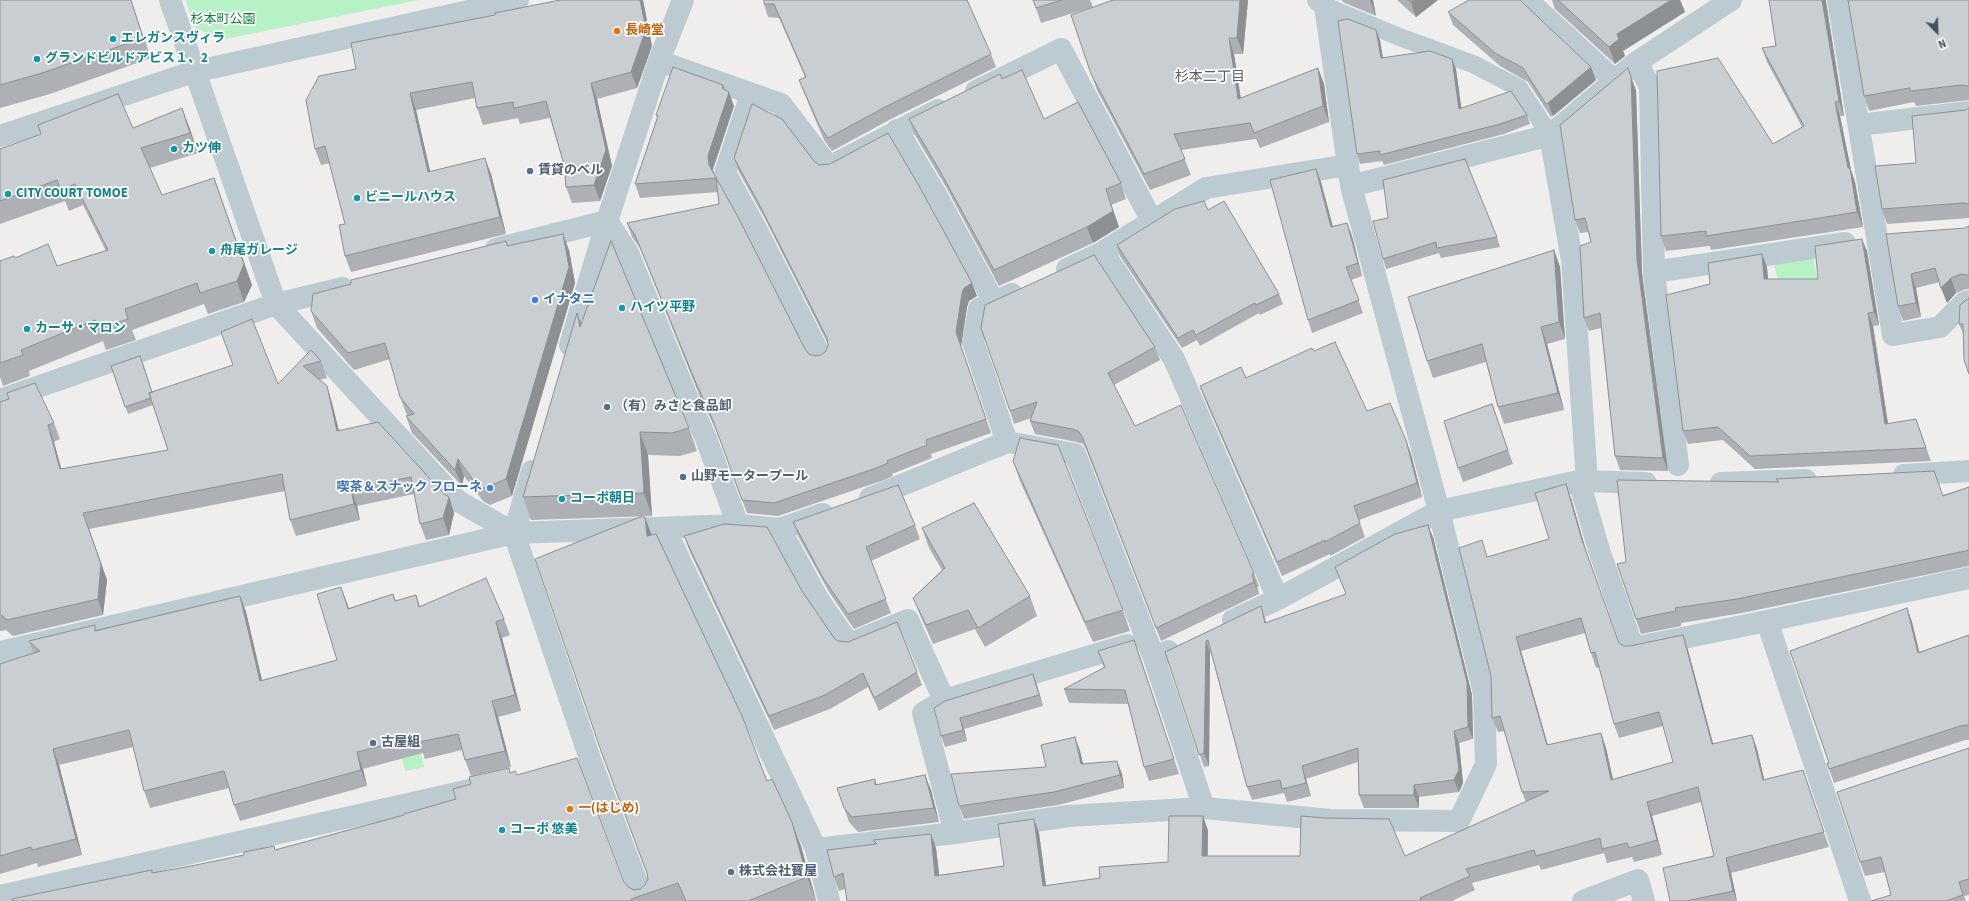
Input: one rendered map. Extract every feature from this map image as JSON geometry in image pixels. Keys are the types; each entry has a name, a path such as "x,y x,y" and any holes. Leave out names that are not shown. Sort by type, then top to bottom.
{"street":[{"path":"170,0 276,304 458,501 514,533"},
{"path":"0,136 194,72 518,0"},
{"path":"564,366 607,221 659,61 683,0"},
{"path":"1526,0 1615,81"},
{"path":"1050,276 1103,252 1206,188 1349,176 1550,134 1637,62 1731,0"},
{"path":"1842,1 1859,125 1893,335 1940,327 1965,302 1969,301"},
{"path":"816,849 955,833 1068,816 1204,808 1330,820 1459,821 1486,764 1484,693 1439,511 1349,176 1322,3"},
{"path":"659,61 781,104 829,167 897,130 1061,49 1152,221"},
{"path":"1637,62 1650,86 1654,272 1680,480"},
{"path":"751,94 725,173 821,357"},
{"path":"1859,125 1969,112"},
{"path":"897,130 935,193 994,302"},
{"path":"1550,134 1572,260 1583,481 1599,550 1633,648 1969,578"},
{"path":"476,254 607,221"},
{"path":"607,221 628,253 689,402 711,450 738,525"},
{"path":"1654,272 1878,237 1901,236"},
{"path":"1103,252 1174,359 1278,599"},
{"path":"0,400 276,304 361,283"},
{"path":"1007,442 973,342 979,309 1029,286"},
{"path":"0,652 514,533 665,529 738,525 780,529 888,492 1007,442 1075,454 1151,648 1204,808"},
{"path":"539,449 514,533 583,764 644,901"},
{"path":"1883,476 1969,471"},
{"path":"1216,628 1278,599 1439,511 1583,481 1828,479"},
{"path":"665,529 816,849 829,901"},
{"path":"780,529 818,599 849,644 908,620 944,700"},
{"path":"1767,621 1834,797 1860,901"},
{"path":"955,833 923,713 944,700 1151,648 1189,642"},
{"path":"0,896 505,782"},
{"path":"1583,901 1638,880 1644,901"}],"lane":[{"path":"1322,3 1403,39 1473,64 1519,88 1550,134"}],"green space":[{"name":"杉本町公園","path":"186,0 419,0 220,40 194,27"},
{"path":"1813,256 1818,282 1779,284 1772,258"},
{"path":"405,682 424,767 405,771 386,686"}],"building":[{"path":"0,0 131,0 143,38 42,73 0,85"},
{"path":"560,0 640,0 646,29 631,72 591,83 606,150 594,185 566,187 564,165 546,101 514,108 513,102 477,108 472,82 410,93 428,172 485,158 500,217 345,256 339,225 345,224 325,146 315,149 306,100 319,76 356,69 351,43 495,15 495,13"},
{"path":"764,0 967,0 991,54 887,106 828,138 820,127 799,80 806,77 774,4 764,4"},
{"path":"1033,0 1062,0 1036,8"},
{"path":"1113,0 1240,0 1237,38 1229,38 1238,99 1318,68 1323,106 1254,133 1250,123 1174,134 1185,159 1144,174 1091,74 1071,15"},
{"path":"1469,0 1520,0 1591,67 1546,104 1523,68 1495,53 1448,12"},
{"path":"1558,0 1671,0 1617,34 1619,39 1609,47"},
{"path":"1769,0 1822,0 1839,101 1835,102 1848,168 1850,168 1857,212 1706,236 1706,231 1661,236 1657,71 1718,58 1773,144 1804,126 1762,48 1776,46"},
{"path":"1848,0 1969,0 1969,86 1962,85 1910,91 1910,88 1864,96"},
{"path":"1348,19 1376,30 1381,58 1430,51 1452,59 1459,109 1511,91 1527,115 1500,124 1380,155 1380,151 1357,154 1338,21"},
{"path":"673,67 723,85 722,88 729,92 708,156 709,165 738,217 805,349 809,354 815,356 821,355 826,351 828,345 827,338 734,158 752,104 782,119 814,161 819,165 830,164 888,133 972,283 964,288 962,293 956,332 986,419 926,440 927,445 887,461 888,463 879,467 774,503 742,500 712,418 635,235 627,223 719,204 716,178 635,184 658,116 656,115"},
{"path":"1628,68 1631,77 1637,260 1663,458 1615,456 1600,313 1584,318 1580,246 1591,242 1585,218 1575,220 1560,125"},
{"path":"1022,70 1044,119 1078,102 1121,183 1106,189 1113,211 1087,227 994,270 940,171 909,119 1000,74 1002,79"},
{"path":"118,94 133,128 182,108 190,133 141,148 162,195 214,178 244,264 237,281 200,293 197,283 125,309 128,319 98,329 95,320 21,350 23,355 0,363 0,261 14,256 15,258 48,244 57,266 108,250 75,184 61,190 57,180 0,201 0,149 41,134 38,125"},
{"path":"1969,108 1969,204 1963,203 1882,209 1875,166 1916,163 1912,116 1966,110"},
{"path":"1465,159 1497,237 1437,248 1436,242 1383,259 1373,221 1388,218 1383,180"},
{"path":"1316,169 1331,227 1347,223 1358,263 1346,267 1359,300 1308,320 1270,180"},
{"path":"1204,201 1208,210 1224,201 1279,294 1256,305 1255,303 1196,335 1193,330 1178,338 1117,245 1175,209"},
{"path":"1969,226 1969,275 1961,274 1951,278 1941,288 1935,268 1911,274 1916,303 1898,306 1886,234 1965,228"},
{"path":"563,234 569,267 506,479 484,488 477,485 458,459 455,470 406,416 414,414 400,397 385,343 348,353 311,311 313,294 351,284 351,280 506,241 507,246"},
{"path":"1862,239 1874,312 1868,313 1885,424 1916,419 1926,448 1750,456 1718,427 1683,431 1666,295 1710,284 1708,263 1762,254 1764,279 1818,279 1815,246"},
{"path":"611,241 689,428 672,433 640,432 644,493 523,497 577,313 580,327"},
{"path":"1554,250 1559,322 1541,327 1558,393 1498,407 1482,344 1427,361 1408,297"},
{"path":"1094,255 1155,347 1108,373 1135,426 1181,405 1254,573 1252,574 1254,582 1156,628 1082,436 1078,431 1072,429 1030,421 1037,402 1010,411 981,328 985,305"},
{"path":"1969,298 1969,374 1964,360 1963,324 1959,324 1960,305"},
{"path":"252,319 278,384 311,350 321,361 303,366 327,386 337,431 378,422 443,493 449,497 443,518 420,524 411,477 351,489 354,504 290,520 282,474 83,513 101,564 98,599 7,620 0,614 0,402 9,399 7,393 35,383 54,423 48,425 60,469 168,450 149,393 233,365 221,332"},
{"path":"1335,342 1367,411 1390,403 1406,440 1417,483 1354,506 1360,523 1325,542 1325,540 1277,562 1200,386 1241,367 1246,378 1312,348 1314,351"},
{"path":"140,356 152,392 149,393 151,398 125,407 111,366"},
{"path":"1492,404 1508,450 1458,468 1444,421"},
{"path":"1020,438 1058,445 1123,610 1085,622 1013,461"},
{"path":"1934,471 1943,496 1969,487 1969,550 1737,599 1675,608 1676,611 1636,619 1617,564 1626,562 1617,480 1779,482 1776,479"},
{"path":"1566,484 1582,540 1619,643 1624,646 1630,646 1683,635 1712,744 1752,735 1763,780 1803,770 1824,832 1726,858 1733,891 1686,901 1670,901 1663,868 1714,856 1698,787 1647,802 1657,840 1629,848 1627,843 1602,849 1600,838 1536,856 1534,850 1466,869 1470,876 1420,898 1421,901 847,901 843,873 834,877 827,850 877,844 873,840 931,834 935,876 1004,866 998,824 1034,819 1043,886 1100,878 1099,867 1168,862 1169,816 1203,816 1202,856 1300,856 1301,816 1389,819 1405,856 1549,791 1522,792 1500,716 1492,718 1491,676 1459,548 1482,540 1487,557 1549,539 1535,493","holes":["1581,618 1591,653 1595,652 1614,724 1659,712 1673,762 1611,780 1601,733 1547,745 1516,637"]},
{"path":"898,485 915,525 866,547 886,599 848,614 823,578 793,522"},
{"path":"974,503 1030,596 978,628 968,610 926,625 913,598 945,568 922,528"},
{"path":"640,517 645,517 647,536 656,534 742,716 767,781 772,779 792,822 807,877 748,901 686,901 678,883 631,899 632,901 13,901 12,899 152,870 152,873 244,855 244,852 274,846 275,850 404,815 456,799 453,789 471,784 469,777 509,768 510,773 515,771 517,775 577,758 624,882 628,887 634,890 640,889 645,885 648,879 647,873 601,751 535,559"},
{"path":"724,524 767,527 802,591 834,638 838,641 848,642 897,622 917,672 874,698 863,673 825,695 769,716 684,536"},
{"path":"1428,525 1467,682 1468,727 1454,731 1459,770 1454,780 1414,785 1414,795 1359,795 1358,748 1302,766 1306,783 1282,789 1280,780 1247,787 1208,640 1206,641 1204,753 1199,755 1165,652 1261,606 1265,623 1346,594 1335,567 1395,534"},
{"path":"486,578 504,619 496,622 515,695 492,701 505,751 465,760 458,734 419,742 418,737 357,752 361,770 234,805 224,771 144,791 129,730 53,749 76,839 32,850 31,847 0,856 0,664 40,651 29,641 95,625 95,631 240,596 260,681 337,660 317,594 341,587 348,609 393,594 395,601 416,595 419,607"},
{"path":"1907,608 1918,653 1969,635 1969,726 1960,726 1829,769 1827,763 1829,763 1790,651"},
{"path":"1134,640 1174,759 1144,767 1125,690 1064,689 1105,667 1098,651"},
{"path":"1033,674 1039,695 960,718 963,730 941,736 934,708 945,701"},
{"path":"1075,737 1081,764 1117,761 1120,775 1054,792 959,806 951,774 1046,767 1041,745"},
{"path":"1969,748 1969,879 1959,882 1963,895 1946,901 1871,901 1891,895 1881,857 1860,862 1837,792"},
{"path":"925,775 934,808 852,817 844,808 837,788 875,779 875,785"}],"place":[{"name":"長崎堂","path":"617,31"},
{"name":"エレガンスヴィラ","path":"113,39"},
{"name":"グランドビルドアビス１、2","path":"37,59"},
{"name":"カツ伸","path":"174,149"},
{"name":"賃貸のベル","path":"530,171"},
{"name":"CITY COURT TOMOE","path":"8,194"},
{"name":"ビニールハウス","path":"357,198"},
{"name":"舟尾ガレージ","path":"212,251"},
{"name":"イナタニ","path":"535,300"},
{"name":"ハイツ平野","path":"622,308"},
{"name":"カーサ・マロン","path":"27,329"},
{"name":"（有）みさと食品卸","path":"607,407"},
{"name":"山野モータープール","path":"683,477"},
{"name":"喫茶＆スナック フローネ","path":"490,488"},
{"name":"コーポ朝日","path":"562,499"},
{"name":"古屋組","path":"373,743"},
{"name":"一(はじめ)","path":"570,809"},
{"name":"コーポ 悠美","path":"502,830"},
{"name":"株式会社寶屋","path":"731,872"}],"district":[{"name":"杉本二丁目","path":"1210,78"}]}
